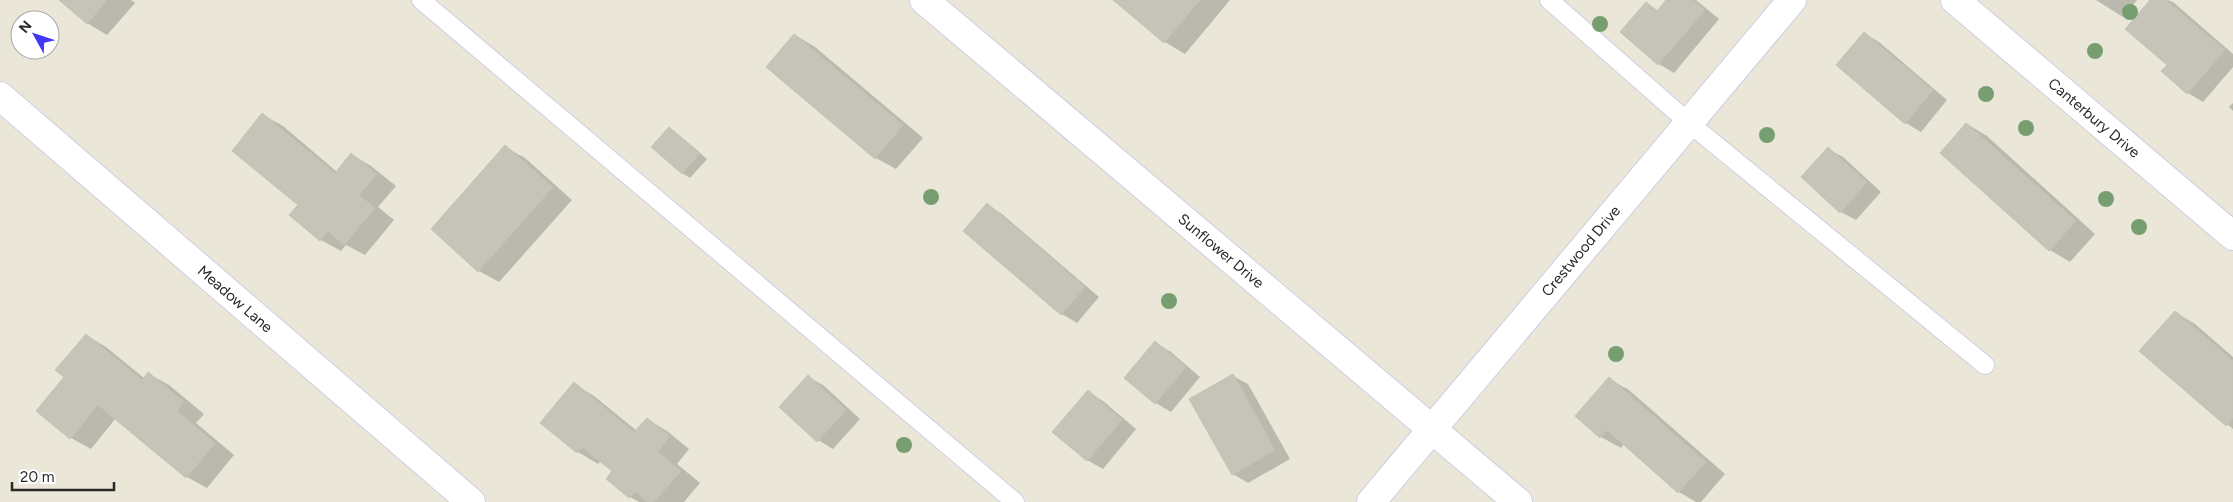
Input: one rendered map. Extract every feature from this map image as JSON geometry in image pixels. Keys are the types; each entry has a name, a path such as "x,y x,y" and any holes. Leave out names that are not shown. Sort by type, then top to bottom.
{"street":[{"name":"Sunflower Drive","path":"924,0 1518,502"},
{"name":"Crestwood Drive","path":"1370,502 1792,0"},
{"name":"Canterbury Drive","path":"1954,0 2233,236"},
{"name":"Meadow Lane","path":"0,96 471,502"}],"lane":[{"path":"421,0 1015,502"},
{"path":"1549,0 1689,123 1984,365"}],"building":[{"path":"59,0 107,0 87,24"},
{"path":"1113,0 1200,0 1164,43"},
{"path":"1666,0 1693,0 1705,10 1658,65 1620,32 1646,2 1657,11"},
{"path":"2150,0 2166,0 2225,50 2187,94 2161,71 2167,65 2125,29"},
{"path":"1864,32 1933,90 1905,124 1836,65"},
{"path":"794,34 903,125 875,159 766,67"},
{"path":"262,113 335,173 351,153 377,174 359,195 375,208 344,245 328,231 320,241 289,215 298,205 232,151"},
{"path":"1966,123 2076,221 2049,251 1940,153"},
{"path":"669,127 700,153 682,174 651,147"},
{"path":"505,145 553,187 478,272 431,229"},
{"path":"1828,147 1867,182 1840,213 1801,177"},
{"path":"987,203 1085,287 1061,315 963,231"},
{"path":"2175,311 2233,361 2233,418 2226,426 2139,351"},
{"path":"86,334 142,380 148,372 184,402 177,411 215,443 186,478 98,405 70,439 36,411 64,377 55,370"},
{"path":"1155,341 1186,367 1155,404 1124,378"},
{"path":"1233,374 1275,450 1232,475 1189,399"},
{"path":"808,375 846,410 817,442 779,407"},
{"path":"1609,377 1706,462 1678,493 1607,430 1600,438 1575,416"},
{"path":"574,382 634,432 647,418 670,436 658,452 681,471 654,502 648,502 635,491 629,498 606,479 612,471 582,447 577,453 540,423"},
{"path":"1088,390 1122,420 1087,461 1052,432"}]}
